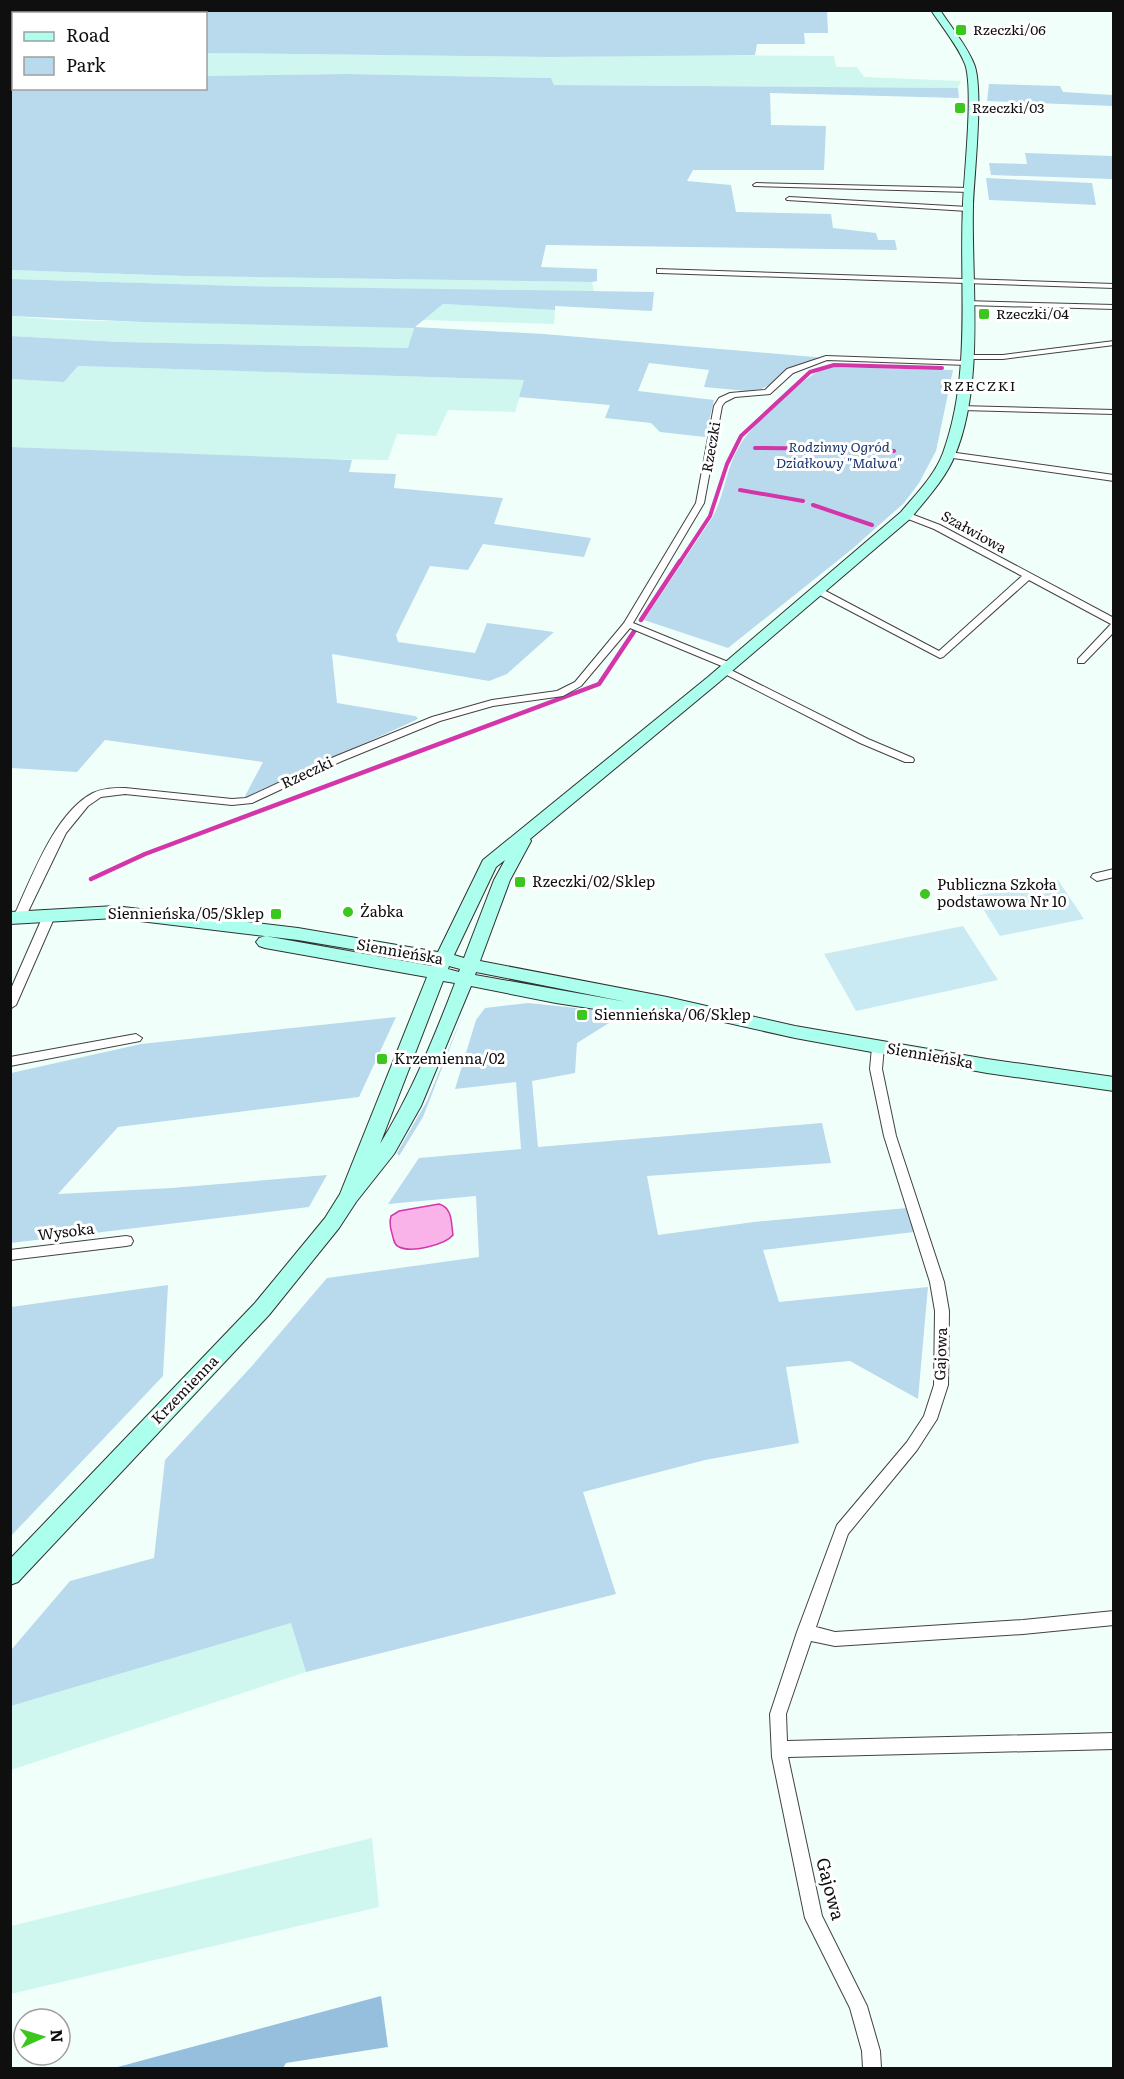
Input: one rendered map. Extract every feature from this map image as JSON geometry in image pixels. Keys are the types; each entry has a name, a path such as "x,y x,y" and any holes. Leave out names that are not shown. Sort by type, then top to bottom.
{"main road":[{"path":"441,966 469,900 489,864 727,668 906,515 930,486 949,455 962,408 967,360 972,75 962,49 935,10"},
{"path":"467,972 502,880 513,856 529,832"},
{"name":"Siennieńska","path":"15,918 49,916 150,924 441,966 624,1008 747,1023 878,1047 1113,1084"},
{"name":"Krzemienna","path":"349,1197 441,966"},
{"name":"Krzemienna","path":"10,1575 262,1309 332,1223 349,1197 387,1149 412,1106 467,972"}],"street":[{"path":"756,184 969,190"},
{"path":"789,200 968,209"},
{"path":"660,270 1113,285"},
{"path":"967,303 1113,307"},
{"name":"Rzeczki","path":"15,918 65,825 95,796 110,791 124,791 232,802 248,801 338,759 436,719 492,703 559,694 578,684 628,624 700,503 718,406 722,400 733,395 767,392 790,371 806,363 826,358 967,360 1113,344"},
{"path":"962,408 1113,412"},
{"path":"949,455 1113,478"},
{"name":"Szałwiowa","path":"906,515 937,526 1113,624 1081,661"},
{"path":"817,590 940,655 1027,577"},
{"path":"628,624 727,668 864,741 909,760"},
{"path":"1097,877 1113,873"},
{"path":"10,1005 49,916"},
{"path":"10,1062 136,1038"},
{"name":"Gajowa","path":"872,2068 871,2050 858,2006 814,1918 779,1749 778,1713 842,1530 912,1446 930,1419 941,1385 942,1311 937,1282 890,1136 876,1069 878,1047"},
{"name":"Wysoka","path":"10,1256 126,1241"},
{"path":"805,1632 835,1639 1023,1627 1113,1618"},
{"path":"779,1749 1113,1741"}],"green space":[{"path":"827,10 828,33 804,33 805,44 757,44 755,55 550,57 207,53 207,12 100,12"},
{"path":"207,53 550,57 834,56 836,67 857,67 864,77 961,81 958,88 554,85 551,78 347,74 207,76"},
{"path":"347,74 551,78 554,85 958,88 959,98 770,93 771,125 826,126 824,170 693,170 687,181 731,185 736,212 831,214 833,228 876,233 878,240 895,240 897,250 546,245 541,267 597,269 597,281 592,282 184,276 11,270 11,78 12,90 207,90 207,76"},
{"path":"989,84 1060,86 1063,92 1113,95 1113,106 987,101"},
{"path":"1025,153 1113,156 1113,179 991,175 989,163 1027,164"},
{"path":"986,178 1092,183 1096,205 989,200"},
{"path":"11,270 184,276 592,282 594,292 242,286 11,279"},
{"path":"11,279 242,286 654,292 652,311 555,306 555,310 443,304 415,327 544,334 826,358 761,389 747,391 704,387 709,370 649,363 638,391 714,400 705,437 660,432 651,423 605,418 610,405 519,397 524,380 78,366 64,382 11,379 11,336 120,342 408,348 414,328 143,322 11,316"},
{"path":"443,304 555,310 554,324 423,320"},
{"path":"10,316 59,320 414,327 409,348 120,342 11,336"},
{"path":"78,366 525,380 515,412 448,410 436,436 397,434 388,460 270,458 11,447 10,379 64,382"},
{"name":"Rodzinny Ogród Działkowy \"Malwa\"","path":"829,367 953,370 936,451 919,483 904,503 851,550 728,648 644,620 712,518 735,454 746,436 794,388 807,378"},
{"path":"11,447 352,460 349,472 396,474 394,488 503,498 494,524 591,538 584,557 483,544 468,570 430,566 396,635 398,642 475,653 487,623 554,632 507,674 489,681 332,654 337,703 418,718 244,798 263,762 105,740 77,772 11,768"},
{"path":"528,1003 625,1013 577,1043 575,1073 532,1081 538,1147 822,1123 831,1163 647,1176 658,1235 754,1222 907,1208 914,1232 763,1250 779,1302 928,1287 918,1399 850,1361 786,1367 799,1443 705,1460 583,1492 616,1594 306,1672 291,1623 11,1706 11,1650 70,1581 154,1558 165,1460 251,1367 327,1278 479,1257 476,1196 388,1204 419,1158 521,1149 516,1082 455,1089 476,1020 485,1008"},
{"path":"465,1009 423,1117 399,1156 397,1153 427,1101"},
{"path":"396,1017 359,1097 118,1127 58,1194 171,1188 327,1175 309,1207 11,1243 11,1073 141,1044"},
{"path":"168,1285 163,1376 11,1536 11,1307"},
{"path":"291,1623 306,1672 11,1770 11,1706"},
{"path":"372,1838 379,1907 11,1994 11,1926"}],"shaded area":[{"path":"1058,880 1084,919 1000,936 975,896"},
{"path":"963,926 998,980 856,1011 824,954"},
{"path":"439,1204 449,1212 453,1235 449,1239 428,1247 404,1249 397,1246 391,1230 391,1216 399,1211"},
{"path":"381,1996 388,2047 286,2063 283,2068 114,2068"}],"waterway":[{"path":"679,563 710,516 727,464 741,436 810,372 834,365 942,368"},
{"path":"755,448 850,449"},
{"path":"860,449 894,451"},
{"path":"740,490 803,501"},
{"path":"813,505 872,525"},
{"path":"641,620 680,561"},
{"path":"91,879 145,854 599,684 635,630"}],"place":[{"name":"Rzeczki/06","path":"961,30"},
{"name":"Rzeczki/03","path":"960,108"},
{"name":"Rzeczki/04","path":"984,314"},
{"name":"Rzeczki/02/Sklep","path":"520,882"},
{"name":"Publiczna Szkoła podstawowa Nr 10","path":"925,894"},
{"name":"Żabka","path":"348,912"},
{"name":"Siennieńska/05/Sklep","path":"276,914"},
{"name":"Siennieńska/06/Sklep","path":"582,1015"},
{"name":"Krzemienna/02","path":"382,1059"}],"district":[{"name":"RZECZKI","path":"980,386"}]}
